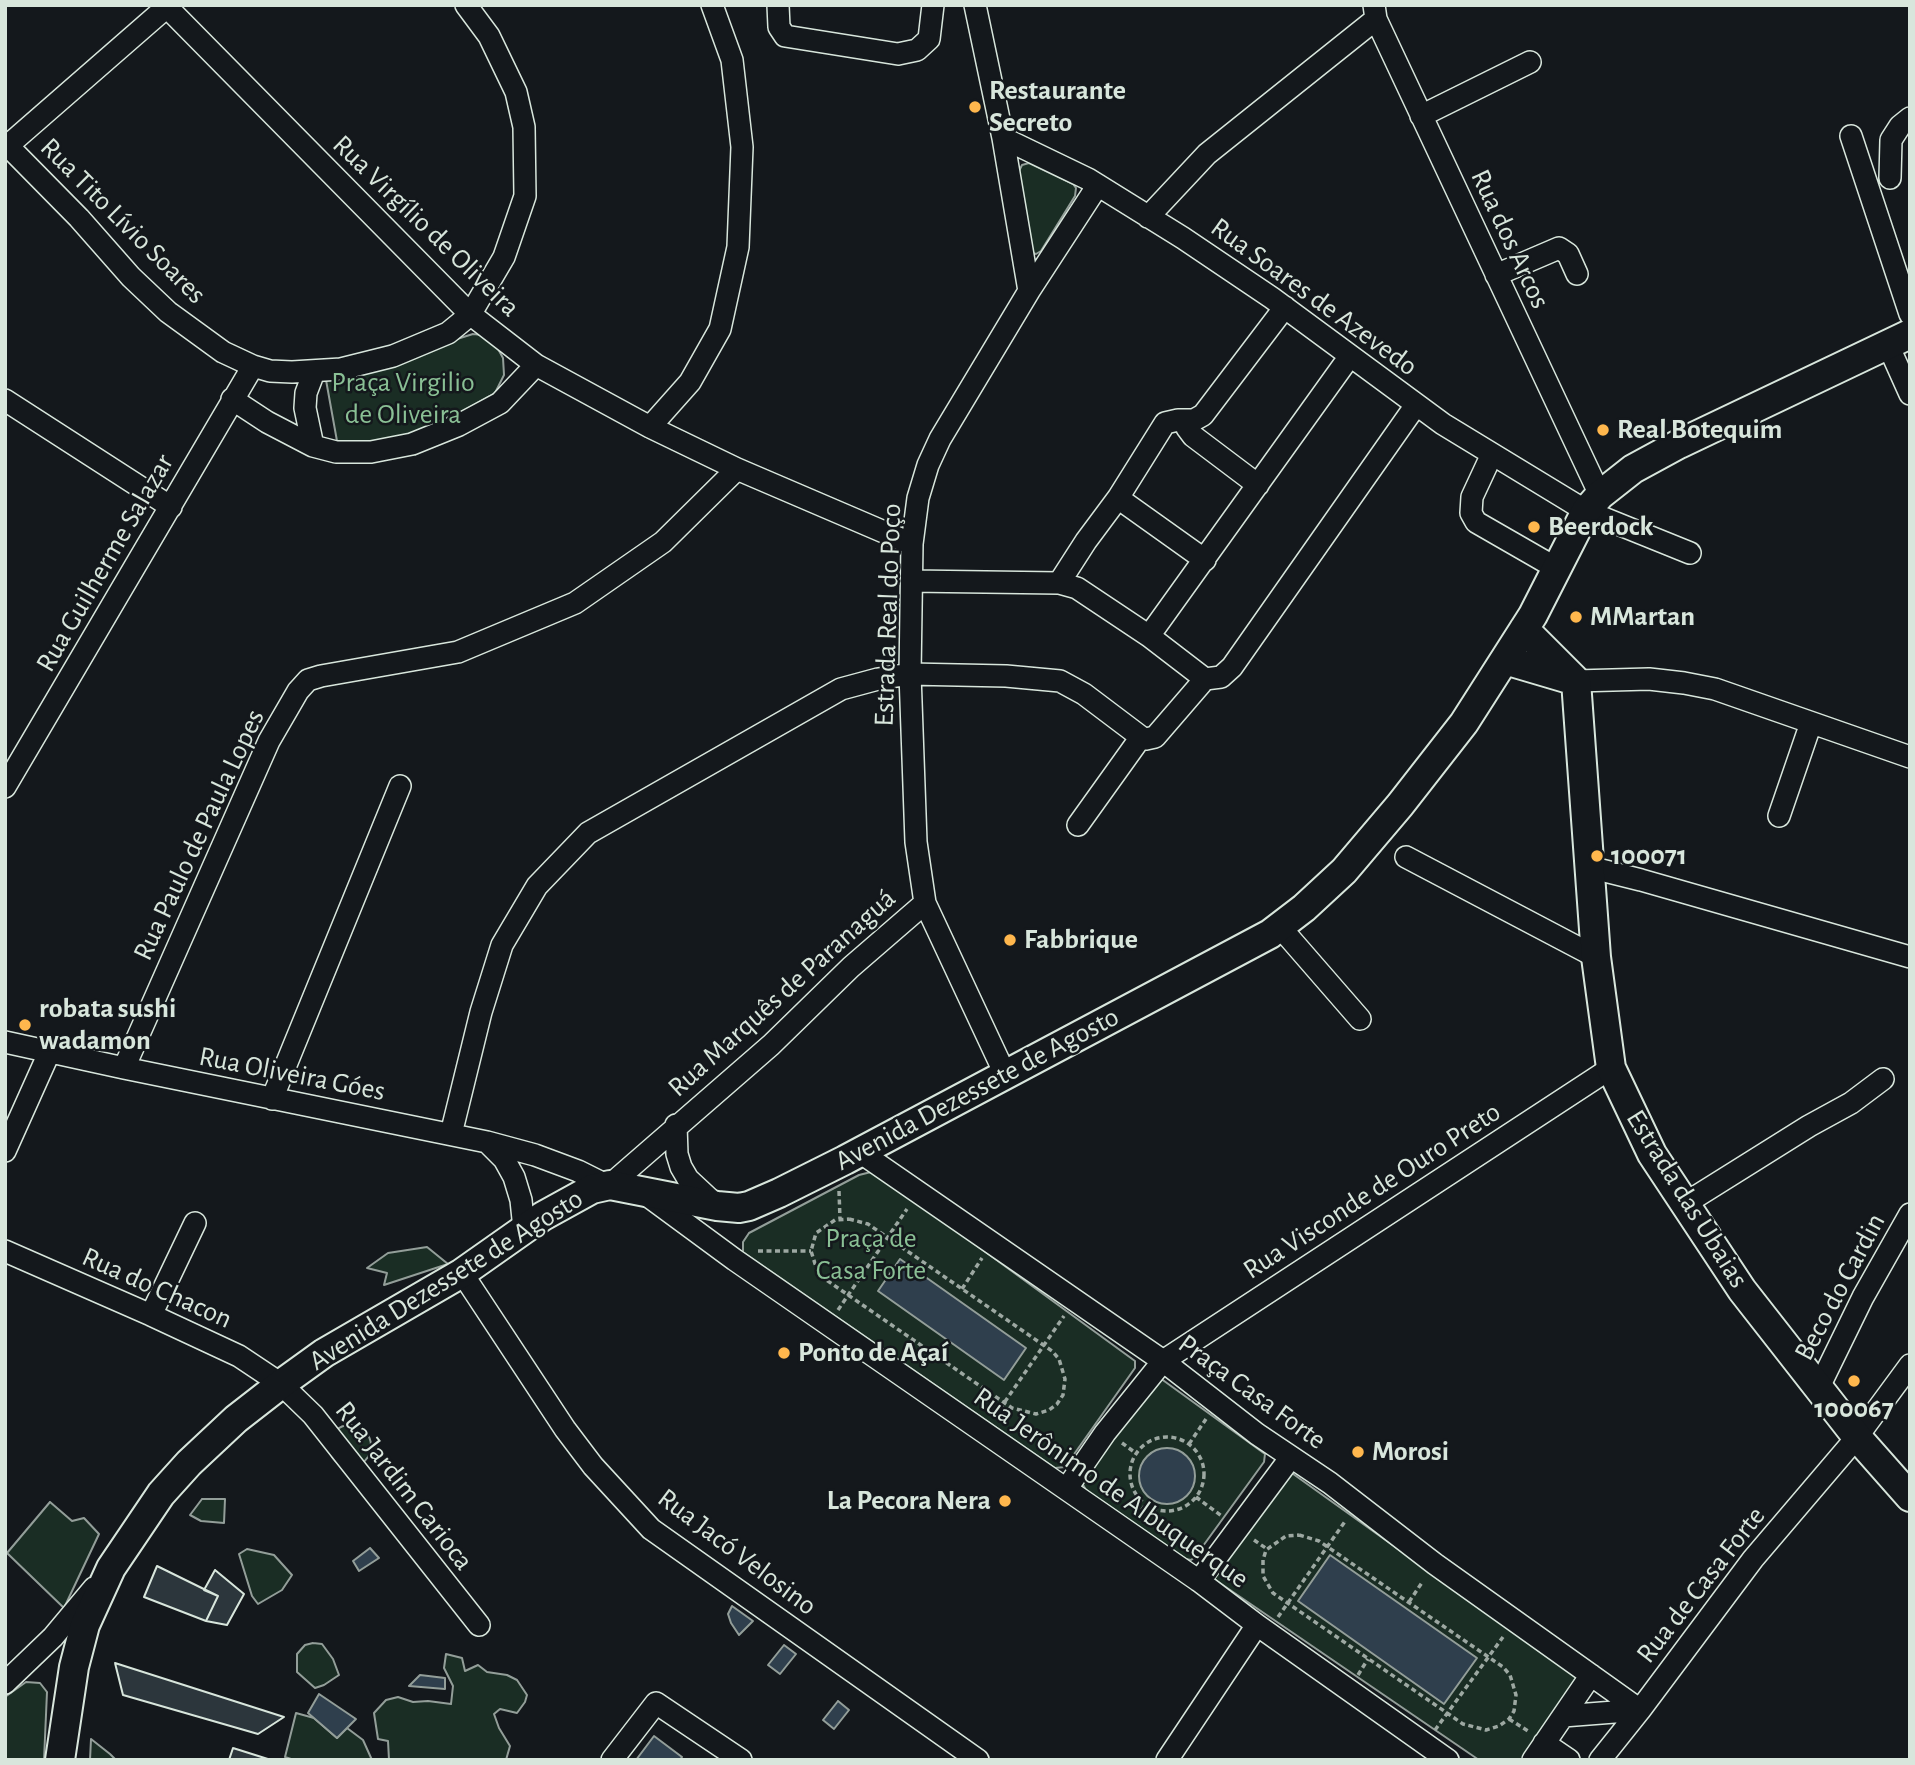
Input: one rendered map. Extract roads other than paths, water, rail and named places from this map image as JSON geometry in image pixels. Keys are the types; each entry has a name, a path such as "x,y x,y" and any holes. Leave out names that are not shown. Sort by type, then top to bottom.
{"main road":[{"name":"Avenida Dezessete de Agosto","path":"63,1759 74,1667 85,1625 111,1568 161,1494 189,1463 236,1419 281,1384 324,1353 462,1273 524,1229 592,1189 608,1185 717,1206 749,1206 860,1152 1270,934 1344,871 1464,723 1524,629 1593,503 1633,469 1679,444 1899,339"},
{"path":"1524,629 1576,681"},
{"path":"1505,660 1576,681"},
{"name":"Estrada das Ubaias","path":"1576,681 1596,957 1611,1068 1652,1154 1742,1290 1857,1437 1910,1497"}],"street":[{"path":"650,427 690,382 720,329 738,247 743,148 732,60 712,5"},
{"path":"778,5 779,27 785,36 801,41 898,54 917,50 929,38 933,5"},
{"path":"975,5 1003,138 1029,291"},
{"path":"7,147 167,6"},
{"name":"Rua Virgílio de Oliveira","path":"167,6 470,314 536,365 650,427 737,469 912,544"},
{"name":"Rua Tito Lívio Soares","path":"7,147 79,218 131,277 169,312 223,352 270,371 314,372 393,356 448,333 470,314 504,257 525,196 524,127 516,92 474,8"},
{"path":"1148,217 1207,154 1375,12"},
{"name":"Rua dos Arcos","path":"1375,12 1496,275 1593,503"},
{"path":"1421,116 1530,62"},
{"path":"1890,178 1891,140 1899,126 1910,118"},
{"path":"1851,136 1910,314"},
{"name":"Rua Soares de Azevedo","path":"1003,138 1098,185 1148,217 1285,307 1416,405 1492,454 1690,552"},
{"name":"Estrada Real do Poço","path":"1005,1074 925,903 916,842 910,674 912,544 918,498 928,465 940,439 1029,291 1098,185"},
{"path":"1496,275 1559,248 1568,254 1577,274"},
{"path":"1059,583 1165,424 1178,419 1194,420 1203,415 1285,307"},
{"path":"1899,339 1910,394"},
{"path":"1149,636 1350,356"},
{"path":"232,399 267,422 313,446 336,452 371,452 412,444 459,425 500,402 536,365"},
{"name":"Rua Guilherme Salazar","path":"5,788 253,366"},
{"path":"313,446 305,408 306,393 314,372"},
{"path":"5,400 171,507"},
{"path":"451,1134 481,1012 502,945 537,886 588,833 841,690 878,678 910,674 1006,676 1060,681 1084,694 1141,737 1150,739 1158,734 1205,679 1221,677 1232,667 1416,405"},
{"path":"1186,421 1193,436 1258,485"},
{"path":"1492,454 1472,497 1471,513 1476,522 1556,568"},
{"name":"Rua Paulo de Paula Lopes","path":"124,1069 269,741 298,691 308,681 321,676 458,652 575,603 663,542 737,469"},
{"path":"1118,498 1205,560"},
{"path":"911,581 1059,583 1077,588 1149,636 1205,679"},
{"path":"1576,681 1649,679 1716,689 1910,757"},
{"path":"1779,817 1811,723"},
{"path":"1077,825 1141,737"},
{"path":"272,1099 400,786"},
{"path":"1406,857 1596,957"},
{"path":"1588,867 1910,957"},
{"name":"Rua Marquês de Paranaguá","path":"608,1185 771,1045 850,967 925,903"},
{"path":"1280,927 1360,1019"},
{"name":"Rua Oliveira Góes","path":"5,1042 124,1069 486,1142 534,1155 608,1185"},
{"path":"5,1151 49,1053"},
{"name":"Rua Visconde de Ouro Preto","path":"1163,1361 1611,1068"},
{"path":"1686,1203 1851,1103 1883,1079"},
{"name":"Rua Marquês de Paranaguá","path":"676,1125 677,1154 681,1167 688,1179 717,1206"},
{"path":"486,1142 504,1159 514,1177 521,1200 524,1229"},
{"name":"Praça Casa Forte","path":"860,1152 1163,1361 1435,1564 1640,1710"},
{"name":"Rua Jerônimo de Albuquerque","path":"639,1190 735,1260 1199,1581 1448,1760"},
{"name":"Beco do Cardin","path":"1819,1387 1863,1297 1910,1214"},
{"path":"151,1315 195,1223"},
{"name":"Rua do Chacon","path":"5,1251 239,1356 281,1384"},
{"name":"Rua Jacó Velosino","path":"462,1273 565,1429 593,1465 651,1529 978,1760"},
{"path":"1067,1488 1105,1433 1163,1361"},
{"name":"Rua de Casa Forte","path":"1600,1760 1753,1559 1857,1437 1910,1365"},
{"name":"Rua Jardim Carioca","path":"281,1384 313,1415 479,1625"},
{"path":"1199,1581 1291,1457"},
{"path":"5,1683 53,1637 111,1568"},
{"path":"1167,1760 1262,1628"},
{"path":"1569,1760 1538,1751 1591,1675"},
{"path":"612,1760 656,1703 741,1760"},
{"path":"1563,1716 1640,1710"}],"water":[{"path":"900,1259 1026,1348 1004,1380 878,1291"},
{"path":"1161,1448 1173,1448 1183,1452 1191,1460 1195,1476 1191,1492 1183,1500 1173,1504 1161,1504 1151,1500 1143,1492 1139,1482 1139,1470 1143,1460 1151,1452"},
{"path":"370,1548 379,1558 359,1571 353,1561"},
{"path":"1330,1555 1477,1658 1444,1704 1298,1601"},
{"path":"732,1606 753,1621 739,1635 728,1614"},
{"path":"784,1645 796,1654 780,1674 768,1665"},
{"path":"420,1675 445,1678 445,1689 409,1686"},
{"path":"319,1694 356,1719 337,1738 308,1713"},
{"path":"838,1701 849,1710 834,1729 823,1720"},
{"path":"654,1736 682,1757 680,1760 636,1760"}],"place":[{"name":"Restaurante Secreto","path":"975,107"},
{"name":"Real Botequim","path":"1603,430"},
{"name":"Beerdock","path":"1534,527"},
{"name":"MMartan","path":"1576,617"},
{"name":"100071","path":"1597,856"},
{"name":"Fabbrique","path":"1010,940"},
{"name":"robata sushi wadamon","path":"25,1025"},
{"name":"Ponto de Açaí","path":"784,1353"},
{"name":"100067","path":"1854,1381"},
{"name":"Morosi","path":"1358,1452"},
{"name":"La Pecora Nera","path":"1005,1501"}],"park label":[{"name":"Praça Virgilio de Oliveira","path":"403,399"},
{"name":"Praça de Casa Forte","path":"871,1255"}]}
